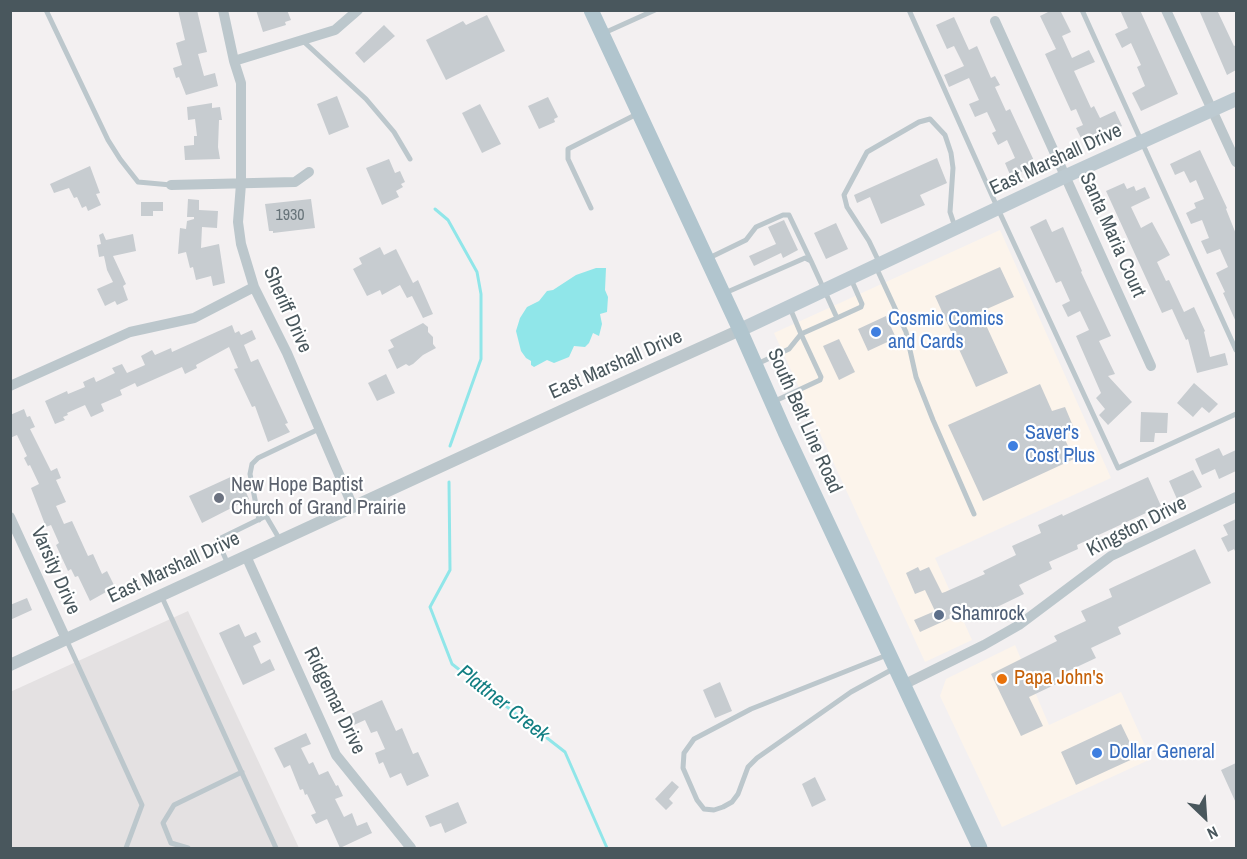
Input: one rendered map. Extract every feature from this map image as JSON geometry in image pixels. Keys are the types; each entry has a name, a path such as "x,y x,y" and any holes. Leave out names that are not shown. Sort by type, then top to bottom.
{"main road":[{"name":"South Belt Line Road","path":"591,10 980,849"},
{"name":"East Marshall Drive","path":"740,330 1066,176 1236,99"}],"street":[{"name":"Sheriff Drive","path":"223,10 241,83 241,184 238,222 241,244 254,287 287,353 353,507"},
{"path":"234,61 336,30 358,10"},
{"path":"1166,10 1236,162"},
{"name":"Santa Maria Court","path":"995,21 1151,366"},
{"path":"171,185 295,182 309,172"},
{"path":"10,386 130,332 194,318 254,287"},
{"name":"East Marshall Drive","path":"10,665 740,330"},
{"name":"Kingston Drive","path":"903,685 1019,625 1111,556 1236,497"},
{"name":"Varsity Drive","path":"10,517 66,639"},
{"name":"Ridgemar Drive","path":"246,556 336,755 411,849"}],"lane":[{"path":"46,10 108,140 120,159 138,182 171,185"},
{"path":"602,34 655,10"},
{"path":"909,10 1118,468 1236,414"},
{"path":"1082,10 1236,350"},
{"path":"302,40 366,99 394,132 410,159"},
{"path":"591,208 568,159 568,149 639,114"},
{"path":"956,229 950,212 953,168 951,153 945,135 930,119 919,122 867,152 844,195 847,207 869,241 906,332 916,377 974,514"},
{"path":"706,260 746,240 756,227 783,215 789,215 837,318"},
{"path":"723,294 805,258 811,261"},
{"path":"755,364 789,349 801,334 861,307 862,304 850,277"},
{"path":"772,402 820,380 821,377 789,306"},
{"path":"259,520 250,474 252,464 258,458 319,429"},
{"path":"228,565 217,540 266,516 280,540"},
{"path":"161,596 276,849"},
{"path":"66,639 142,805 126,849"},
{"path":"892,661 757,758 748,767 738,794 732,802 714,810 704,809 697,800 683,768 684,753 694,739 751,709 892,661"},
{"path":"188,849 171,843 164,823 174,805 242,772"}],"shaded area":[{"path":"1000,230 1111,478 935,558 972,640 925,662 774,333"},
{"path":"188,611 299,848 11,848 10,692"},
{"path":"1015,645 1049,725 1121,692 1151,759 1002,827 940,696 946,679"}],"water":[{"path":"596,268 606,268 605,290 608,297 607,312 600,314 602,324 599,336 593,333 585,347 574,346 569,357 554,363 547,360 534,367 521,351 516,331 520,318 527,307 539,301 547,291 553,290 576,275"}],"building":[{"path":"178,10 197,10 207,52 198,54 204,76 215,73 218,86 186,95 179,77 176,78 173,68 182,65 176,43 185,40"},
{"path":"256,10 287,10 291,20 285,22 286,25 263,32"},
{"path":"1052,10 1060,10 1071,32 1062,36 1072,58 1089,50 1095,62 1074,71 1091,108 1094,106 1100,118 1115,111 1122,126 1089,141 1087,137 1082,140 1076,128 1083,125 1076,109 1071,111 1045,54 1056,49 1040,16"},
{"path":"1120,10 1140,10 1178,94 1141,111 1132,93 1145,86 1137,67 1141,65 1131,43 1122,48 1115,34 1128,28"},
{"path":"1199,10 1217,10 1234,46 1236,45 1236,70 1227,75"},
{"path":"487,15 505,51 446,80 426,40 463,21 466,25"},
{"path":"954,17 969,50 977,46 991,78 995,76 1000,85 995,87 1006,111 1010,109 1036,165 1011,177 1005,163 1015,158 1007,140 998,145 992,133 996,131 987,112 975,117 969,104 979,100 969,78 949,87 944,75 964,66 954,46 947,49 936,25"},
{"path":"384,25 395,36 364,63 355,53"},
{"path":"337,96 349,127 329,135 317,104"},
{"path":"548,97 558,117 554,119 555,122 539,129 528,106"},
{"path":"212,103 212,108 220,107 222,120 219,120 220,159 185,160 184,146 194,145 194,136 197,136 195,119 188,120 187,107"},
{"path":"480,104 501,144 482,153 462,113"},
{"path":"1200,150 1227,208 1236,234 1236,322 1216,273 1228,267 1220,249 1207,254 1201,241 1209,238 1202,220 1191,224 1186,213 1196,208 1194,203 1204,199 1196,180 1190,183 1184,171 1175,175 1170,164"},
{"path":"937,158 947,183 920,195 925,205 881,224 870,197 857,203 854,195"},
{"path":"389,159 395,173 400,171 405,182 401,184 403,187 396,191 399,197 382,205 366,168"},
{"path":"90,166 100,193 96,194 101,205 88,211 86,206 82,208 77,197 74,198 69,188 54,193 50,184"},
{"path":"1124,183 1127,189 1134,186 1136,191 1145,187 1150,198 1131,207 1141,228 1152,222 1170,255 1157,262 1166,281 1169,280 1184,312 1194,307 1205,331 1210,357 1225,353 1228,365 1197,373 1188,339 1186,340 1172,309 1162,313 1106,191"},
{"path":"188,199 199,200 199,210 218,211 217,228 202,227 201,248 219,244 225,283 213,286 211,276 196,280 186,252 178,254 180,228 186,229 187,221 194,219 194,217 187,217"},
{"path":"311,199 315,228 273,233 269,231 265,204"},
{"path":"141,202 163,202 163,211 153,211 153,216 141,216"},
{"path":"1046,219 1052,232 1063,227 1111,336 1099,341 1115,374 1108,376 1132,402 1108,425 1099,415 1105,409 1096,398 1101,393 1076,336 1089,330 1080,311 1068,317 1062,305 1070,301 1061,281 1056,283 1030,227"},
{"path":"784,220 798,250 783,258 781,253 754,266 749,256 776,244 768,227"},
{"path":"836,223 848,249 826,259 814,233"},
{"path":"103,233 106,240 133,234 136,251 113,256 126,284 123,286 128,300 117,305 115,301 105,306 97,289 113,282 104,256 99,257 97,245 101,244 99,235"},
{"path":"380,247 384,255 396,249 413,283 418,280 433,314 423,318 412,296 407,298 400,285 382,295 380,290 367,296 353,269 362,264 359,258"},
{"path":"1000,267 1014,297 980,312 1008,373 976,387 935,296"},
{"path":"886,316 896,338 868,351 858,329"},
{"path":"423,323 428,327 436,348 413,364 409,366 406,364 397,369 388,350 394,347 390,340"},
{"path":"232,325 235,333 239,331 241,335 252,330 256,339 244,345 251,362 258,359 290,432 268,442 255,406 252,407 234,369 238,368 229,347 196,365 197,368 185,374 182,367 137,387 135,383 120,390 122,395 101,404 104,411 91,417 85,405 67,413 68,415 63,417 65,420 55,424 45,401 67,391 68,394 85,387 83,382 94,377 96,382 115,373 112,368 122,364 127,373 145,365 141,356 152,350 155,355 171,348 172,352"},
{"path":"839,339 855,372 839,380 823,346"},
{"path":"386,374 395,393 377,401 368,383"},
{"path":"1194,383 1218,404 1209,413 1202,407 1193,417 1177,403"},
{"name":"Saver's Cost Plus","path":"1040,384 1052,411 1065,407 1073,426 1062,433 1074,459 983,501 948,425"},
{"path":"24,409 35,427 30,429 51,471 57,468 61,478 56,480 66,502 56,506 64,524 72,521 88,556 93,554 102,574 107,571 115,587 90,601 78,576 75,577 71,569 68,571 56,545 59,543 51,525 46,527 31,488 39,484 24,458 27,456 17,435 10,438 10,415"},
{"path":"1141,412 1168,413 1167,433 1155,433 1154,442 1140,442"},
{"path":"1219,448 1223,456 1236,450 1236,471 1219,479 1215,469 1202,475 1195,459"},
{"path":"1193,470 1202,487 1177,499 1169,481"},
{"name":"New Hope Baptist Church of Grand Prairie","path":"235,475 249,499 202,523 189,496"},
{"path":"1148,477 1161,506 1077,545 1078,549 1049,562 1052,569 1019,585 1024,594 995,608 996,611 971,622 966,611 920,632 914,620 935,611 925,590 915,594 906,573 918,567 920,571 929,567 942,593 945,592 985,574 983,571 1016,555 1012,546 1041,533 1038,525"},
{"path":"1236,519 1236,553 1234,549 1228,552 1221,538 1228,535 1223,525"},
{"path":"1195,549 1211,583 1118,627 1121,634 1091,648 1096,658 1066,672 1069,678 1029,697 1043,726 1021,736 991,674 1057,641 1054,636 1086,621 1081,611 1112,597 1109,589"},
{"path":"27,598 32,610 10,620 10,605"},
{"path":"239,624 245,637 256,632 261,642 253,646 261,664 270,659 275,670 243,685 219,633"},
{"path":"720,682 732,711 715,718 703,690"},
{"path":"382,700 396,731 402,728 413,754 418,752 429,776 407,786 401,773 390,778 383,762 379,764 375,753 385,749 377,731 371,733 365,720 354,725 349,715"},
{"path":"1121,724 1137,757 1076,785 1061,752"},
{"path":"306,733 311,744 301,748 309,764 313,762 319,775 328,771 336,786 338,785 343,796 335,799 344,817 352,813 357,826 367,822 372,833 340,848 327,819 316,824 311,815 316,813 307,794 305,795 303,789 300,790 290,765 284,768 274,748"},
{"path":"1236,763 1236,803 1221,770"},
{"path":"815,777 826,800 812,807 802,784"},
{"path":"672,781 679,787 669,799 673,803 666,810 655,799"},
{"path":"458,802 467,823 445,833 441,823 430,827 425,816"}],"waterway":[{"name":"Plattner Creek","path":"435,209 448,220 477,272 481,294 481,359 450,446"},
{"name":"Plattner Creek","path":"449,482 450,570 430,607 452,664 565,752 607,848"}],"place":[{"name":"Cosmic Comics and Cards","path":"876,332"},
{"name":"Saver's Cost Plus","path":"1013,446"},
{"name":"New Hope Baptist Church of Grand Prairie","path":"219,498"},
{"name":"Shamrock","path":"939,615"},
{"name":"Papa John's","path":"1002,679"},
{"name":"Dollar General","path":"1097,753"}]}
